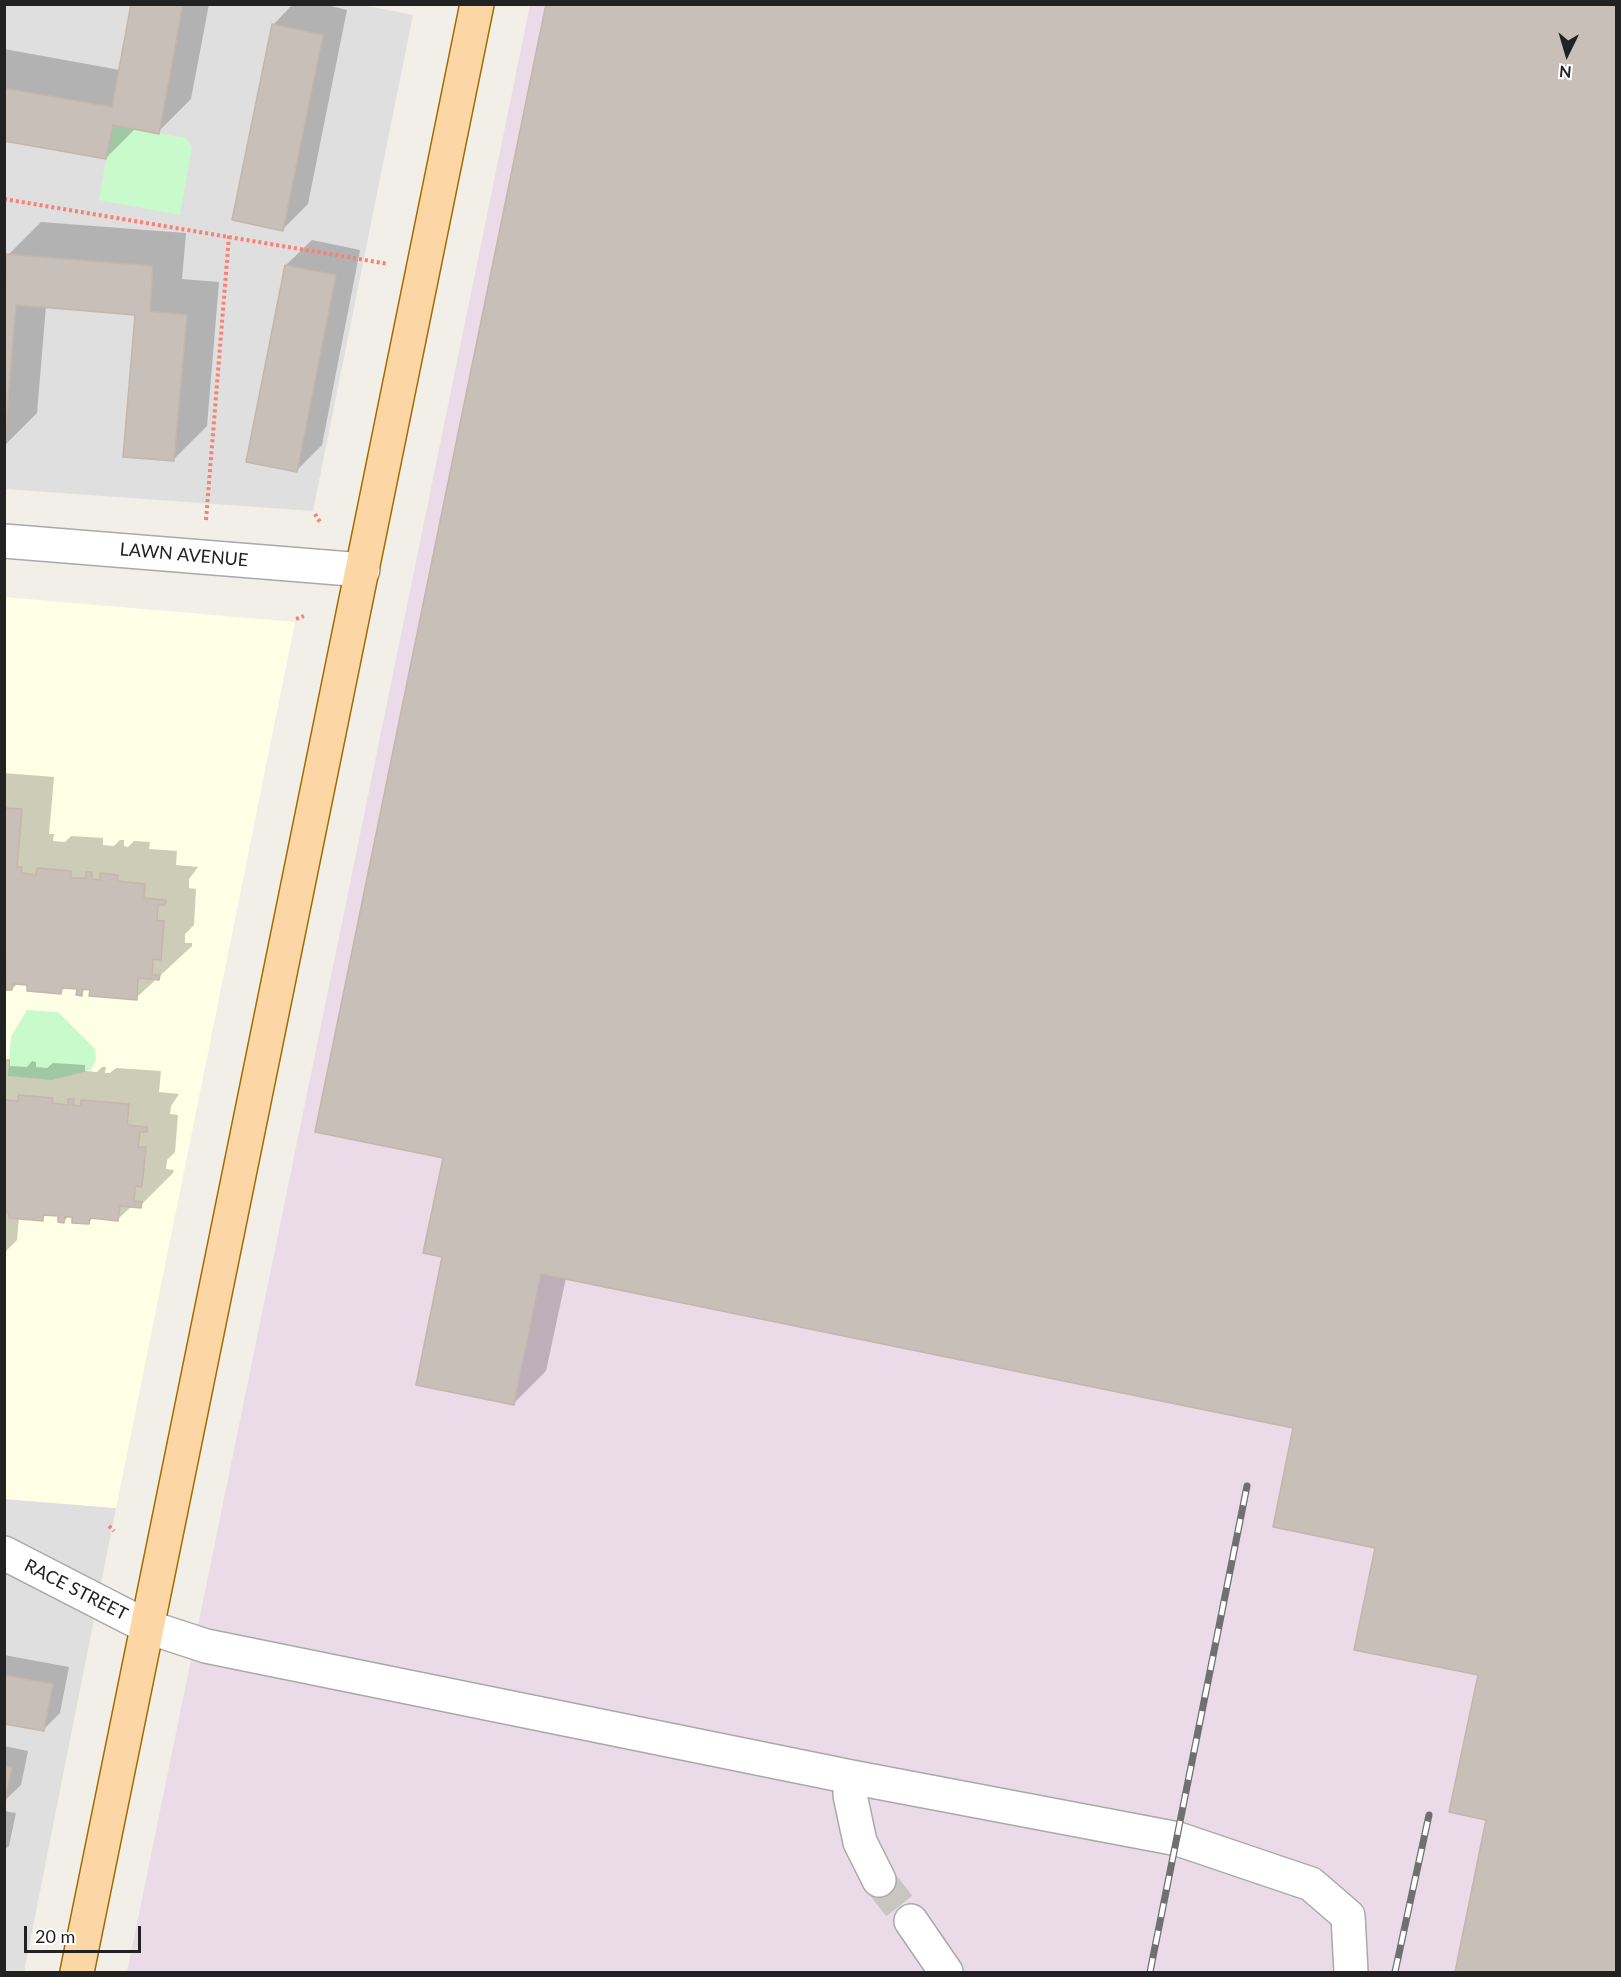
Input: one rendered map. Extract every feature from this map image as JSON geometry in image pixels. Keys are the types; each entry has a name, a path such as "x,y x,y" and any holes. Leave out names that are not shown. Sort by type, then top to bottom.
{"main road":[{"path":"77,1972 477,4"}],"street":[{"name":"LAWN AVENUE","path":"4,541 363,570"},
{"name":"RACE STREET","path":"4,1553 148,1627 206,1646 851,1777 1178,1839 1311,1884 1348,1916 1351,1972"},
{"path":"851,1777 850,1795 860,1842 879,1880"},
{"path":"911,1921 945,1972"}],"path":[{"path":"4,199 384,263"},
{"path":"206,523 229,236"},
{"path":"315,514 320,522"},
{"path":"296,619 304,616"},
{"path":"109,1526 114,1532"}],"shaded area":[{"path":"358,4 413,15 313,511 5,489 4,5"},
{"path":"530,5 1616,5 1616,1972 127,1972"},
{"path":"4,597 295,622 116,1508 5,1499"},
{"path":"4,1499 116,1508 24,1972 4,1972"}],"green space":[{"path":"112,125 186,138 192,147 180,215 99,200"},
{"path":"27,1010 58,1012 95,1049 96,1060 91,1070 52,1080 8,1076 11,1037"}],"building":[{"path":"131,4 183,4 159,134 113,125 106,159 4,141 4,88 112,107"},
{"path":"546,4 1616,4 1616,1972 1455,1972 1486,1820 1449,1812 1478,1675 1354,1650 1375,1548 1273,1527 1293,1428 541,1274 514,1405 416,1385 442,1257 423,1253 443,1158 315,1132"},
{"path":"272,24 323,35 283,231 232,220"},
{"path":"6,254 153,266 150,311 187,315 174,461 123,457 135,315 16,305 4,447"},
{"path":"285,265 336,275 297,472 246,462"},
{"path":"4,808 22,809 17,867 22,867 21,873 36,875 37,868 71,871 71,878 86,878 86,872 92,872 92,879 100,880 100,873 118,875 117,881 145,884 144,898 166,900 165,905 158,905 157,920 164,921 161,960 153,959 152,975 160,975 159,980 138,978 137,1000 89,996 90,990 82,989 82,996 76,995 77,989 62,988 61,994 27,991 27,985 13,984 12,990 6,990"},
{"path":"18,1095 53,1098 52,1103 68,1105 68,1099 74,1099 73,1105 81,1106 81,1100 129,1104 127,1125 147,1127 147,1132 140,1132 138,1147 146,1147 142,1187 135,1186 134,1201 142,1202 141,1208 120,1206 118,1221 90,1218 89,1224 72,1223 72,1217 65,1217 64,1223 58,1222 58,1216 43,1215 43,1221 9,1218 9,1213 4,1212 4,1100 18,1101"},
{"path":"4,1675 53,1684 44,1731 4,1724"},
{"path":"4,1766 12,1767 5,1803 4,1803"}],"tunnel":[{"path":"879,1880 911,1921"}],"railway":[{"path":"1150,1972 1247,1486"},
{"path":"1395,1972 1429,1815"}]}
